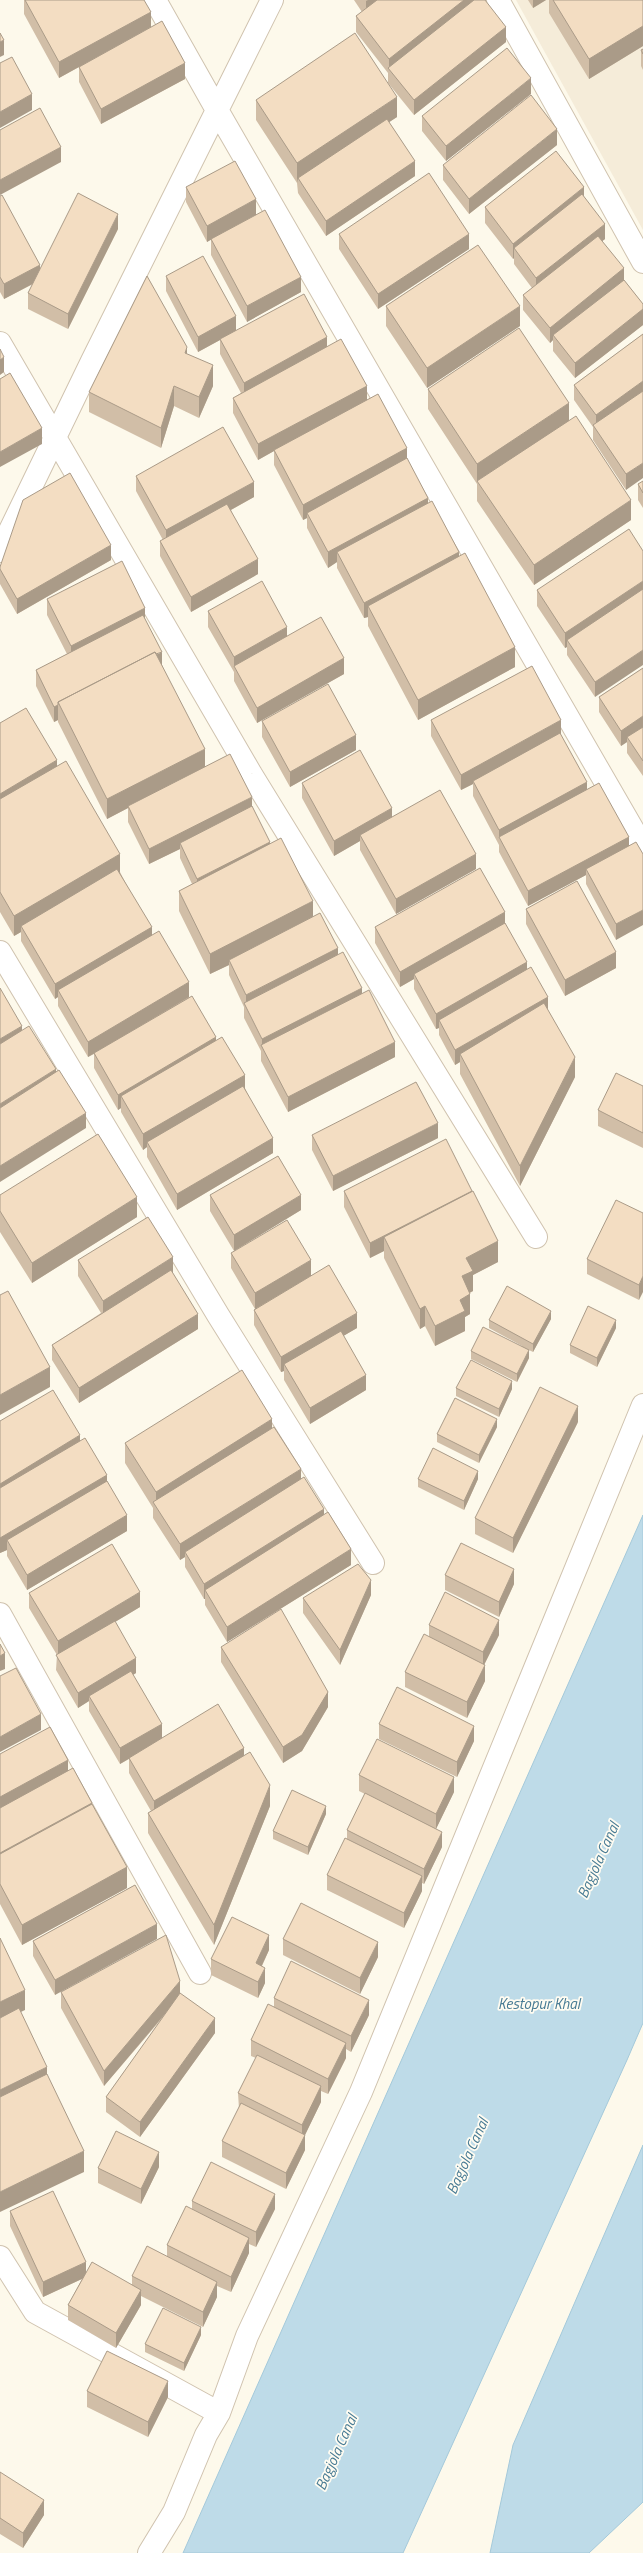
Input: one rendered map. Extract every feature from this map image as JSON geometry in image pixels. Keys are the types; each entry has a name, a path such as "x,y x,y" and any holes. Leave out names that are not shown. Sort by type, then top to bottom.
{"street":[{"path":"155,0 643,847"},
{"path":"0,551 272,0"},
{"path":"498,0 643,262"},
{"path":"0,343 251,774 536,1237"},
{"path":"0,952 218,1315 373,1563"},
{"path":"149,2553 174,2512 206,2436 219,2413 247,2336 361,2092 643,1406"},
{"path":"0,1614 200,1973"},
{"path":"0,2257 35,2312 219,2413"}],"shaded area":[{"path":"516,0 643,0 643,230"}],"water":[{"name":"Kestopur Khal","path":"643,1515 643,2023 627,2060 403,2553 183,2553"},
{"path":"643,2145 643,2502 589,2553 490,2553 513,2445"}],"building":[{"path":"25,0 144,0 151,12 59,62"},
{"path":"377,0 464,0 389,59 356,16"},
{"path":"474,0 485,0 506,27 414,100 388,68"},
{"path":"553,0 643,0 643,26 589,59"},
{"path":"162,21 185,63 101,109 79,67"},
{"path":"0,33 4,40 0,42"},
{"path":"355,33 397,97 297,163 256,100"},
{"path":"507,48 531,78 446,146 422,116"},
{"path":"12,57 32,94 0,112 0,63"},
{"path":"531,95 557,129 469,199 443,165"},
{"path":"40,108 61,147 0,180 0,130"},
{"path":"387,119 415,161 326,221 298,178"},
{"path":"556,151 584,187 513,244 485,207"},
{"path":"235,161 256,199 207,226 186,187"},
{"path":"429,173 469,234 378,294 339,234"},
{"path":"78,193 118,214 68,314 28,293"},
{"path":"582,194 605,224 536,278 514,248"},
{"path":"2,195 40,265 4,284 0,277 0,196"},
{"path":"265,210 301,277 247,306 211,239"},
{"path":"598,236 624,268 550,328 523,295"},
{"path":"478,245 520,306 427,368 386,306"},
{"path":"203,256 236,316 198,337 166,276"},
{"path":"147,276 187,347 185,353 213,365 199,397 174,386 161,428 89,392"},
{"path":"624,280 643,304 643,309 575,363 553,335"},
{"path":"304,294 327,337 244,383 220,339"},
{"path":"519,328 569,403 477,464 428,389"},
{"path":"643,334 643,381 596,415 574,385"},
{"path":"341,339 367,386 258,444 233,398"},
{"path":"0,349 4,357 0,360"},
{"path":"10,373 42,428 0,452 0,379"},
{"path":"643,391 643,463 626,474 593,425"},
{"path":"378,394 407,448 303,505 274,450"},
{"path":"576,416 631,500 534,565 477,481"},
{"path":"223,427 254,482 166,530 136,476"},
{"path":"407,458 428,498 328,552 307,513"},
{"path":"70,473 111,545 17,599 0,567 23,500"},
{"path":"643,481 643,493 638,484"},
{"path":"432,501 459,552 364,603 337,552"},
{"path":"227,504 258,559 191,597 160,541"},
{"path":"629,529 643,551 643,581 565,633 537,590"},
{"path":"465,553 515,647 418,700 368,606"},
{"path":"122,561 145,608 71,646 47,599"},
{"path":"262,581 287,627 234,657 208,611"},
{"path":"643,589 643,650 595,682 567,640"},
{"path":"143,615 162,652 156,654 155,652 58,702 58,705 54,707 36,670"},
{"path":"321,617 344,658 257,708 234,666"},
{"path":"155,652 205,749 107,799 58,702"},
{"path":"532,666 561,720 461,775 431,720"},
{"path":"643,668 643,716 621,731 599,697"},
{"path":"328,684 356,735 290,772 262,721"},
{"path":"26,708 57,760 0,794 0,723"},
{"path":"643,727 643,761 627,737"},
{"path":"560,733 587,782 499,830 473,781"},
{"path":"360,750 392,808 334,841 302,783"},
{"path":"230,754 252,797 149,849 128,806"},
{"path":"66,761 120,854 14,916 0,892 0,799"},
{"path":"599,783 629,837 528,891 499,837"},
{"path":"440,790 476,854 396,899 360,835"},
{"path":"252,806 270,842 197,879 180,843"},
{"path":"281,838 313,901 210,954 179,891"},
{"path":"636,842 643,854 643,910 616,924 586,869"},
{"path":"480,868 505,912 400,972 375,927"},
{"path":"117,869 152,927 55,984 21,926"},
{"path":"577,881 616,952 565,980 526,909"},
{"path":"320,913 338,948 246,995 229,960"},
{"path":"505,923 527,962 436,1014 414,974"},
{"path":"159,931 189,982 88,1042 58,990"},
{"path":"343,952 362,988 262,1039 244,1003"},
{"path":"531,967 548,997 455,1050 439,1020"},
{"path":"0,988 22,1026 0,1039"},
{"path":"369,990 395,1042 288,1097 261,1045"},
{"path":"192,996 216,1037 118,1095 94,1053"},
{"path":"544,1003 575,1057 520,1166 460,1054"},
{"path":"29,1026 56,1069 0,1104 0,1044"},
{"path":"222,1037 245,1075 143,1134 121,1096"},
{"path":"59,1070 86,1113 0,1166 0,1108"},
{"path":"616,1073 643,1086 643,1133 598,1110"},
{"path":"416,1082 438,1123 333,1176 312,1135"},
{"path":"243,1086 273,1138 177,1194 147,1142"},
{"path":"98,1134 137,1197 32,1263 0,1211 0,1195"},
{"path":"446,1139 472,1191 370,1243 344,1191"},
{"path":"278,1156 301,1195 234,1235 210,1195"},
{"path":"473,1191 498,1241 466,1258 473,1271 462,1276 470,1294 460,1300 465,1311 435,1326 425,1306 420,1309 384,1237"},
{"path":"616,1200 643,1213 643,1276 639,1285 587,1259"},
{"path":"148,1217 173,1257 103,1301 78,1260"},
{"path":"287,1220 311,1260 255,1293 231,1253"},
{"path":"329,1265 357,1313 281,1357 254,1310"},
{"path":"171,1270 198,1314 79,1388 52,1345"},
{"path":"507,1286 551,1311 533,1344 489,1320"},
{"path":"8,1291 50,1367 0,1395 0,1295"},
{"path":"588,1306 616,1320 597,1358 570,1345"},
{"path":"483,1327 529,1350 517,1374 471,1351"},
{"path":"341,1331 366,1375 310,1408 284,1364"},
{"path":"471,1360 512,1381 499,1409 456,1388"},
{"path":"242,1370 272,1419 156,1492 125,1443"},
{"path":"540,1387 578,1406 513,1538 475,1518"},
{"path":"53,1390 80,1435 0,1484 0,1421"},
{"path":"455,1398 497,1419 479,1455 437,1434"},
{"path":"274,1427 301,1469 180,1544 153,1502"},
{"path":"85,1438 107,1475 0,1538 0,1488"},
{"path":"433,1448 478,1471 464,1501 418,1479"},
{"path":"304,1477 324,1509 204,1584 185,1552"},
{"path":"107,1481 127,1515 27,1575 7,1540"},
{"path":"328,1512 351,1549 227,1627 205,1590"},
{"path":"461,1543 514,1569 499,1602 445,1575"},
{"path":"112,1544 140,1592 58,1641 29,1593"},
{"path":"358,1564 371,1580 340,1650 303,1598"},
{"path":"445,1592 499,1620 483,1652 429,1625"},
{"path":"281,1609 328,1692 302,1735 283,1747 221,1647"},
{"path":"115,1621 136,1658 78,1693 56,1655"},
{"path":"424,1634 485,1665 467,1702 405,1672"},
{"path":"0,1644 5,1653 0,1656"},
{"path":"16,1668 41,1714 0,1737 0,1676"},
{"path":"131,1671 162,1724 120,1748 89,1696"},
{"path":"397,1687 474,1726 457,1762 379,1724"},
{"path":"218,1704 244,1748 154,1801 129,1758"},
{"path":"50,1727 68,1760 0,1797 0,1754"},
{"path":"377,1739 454,1777 436,1814 359,1775"},
{"path":"250,1752 270,1785 214,1925 148,1813"},
{"path":"73,1768 92,1803 0,1853 0,1808"},
{"path":"292,1790 326,1806 308,1847 273,1831"},
{"path":"365,1793 442,1832 424,1869 347,1830"},
{"path":"92,1804 127,1867 22,1925 0,1884 0,1854"},
{"path":"345,1838 422,1876 404,1913 327,1875"},
{"path":"135,1885 157,1924 55,1980 33,1941"},
{"path":"301,1903 378,1942 360,1978 283,1939"},
{"path":"232,1917 269,1935 256,1963 265,1968 258,1982 211,1959"},
{"path":"166,1935 180,1981 104,2071 61,1992"},
{"path":"0,1938 25,1990 0,2002"},
{"path":"291,1961 369,2000 351,2036 274,1998"},
{"path":"180,1993 215,2018 140,2122 106,2097"},
{"path":"268,2004 346,2043 328,2079 251,2040"},
{"path":"19,2008 47,2067 0,2090 0,2018"},
{"path":"257,2055 321,2086 302,2125 238,2093"},
{"path":"47,2074 84,2151 0,2192 0,2097"},
{"path":"241,2103 305,2135 286,2173 222,2141"},
{"path":"116,2131 159,2152 141,2189 98,2168"},
{"path":"211,2162 275,2194 256,2232 192,2201"},
{"path":"53,2191 86,2262 43,2282 10,2211"},
{"path":"186,2206 249,2238 231,2277 167,2245"},
{"path":"147,2246 217,2282 203,2312 132,2276"},
{"path":"92,2262 141,2290 116,2333 68,2305"},
{"path":"163,2308 201,2327 184,2363 145,2344"},
{"path":"107,2351 168,2381 148,2422 87,2391"},
{"path":"0,2472 44,2500 23,2533 0,2518"}],"water label":[{"name":"Bagjola Canal","path":"598,1860"},
{"name":"Bagjola Canal","path":"467,2156"},
{"name":"Bagjola Canal","path":"336,2452"}]}
